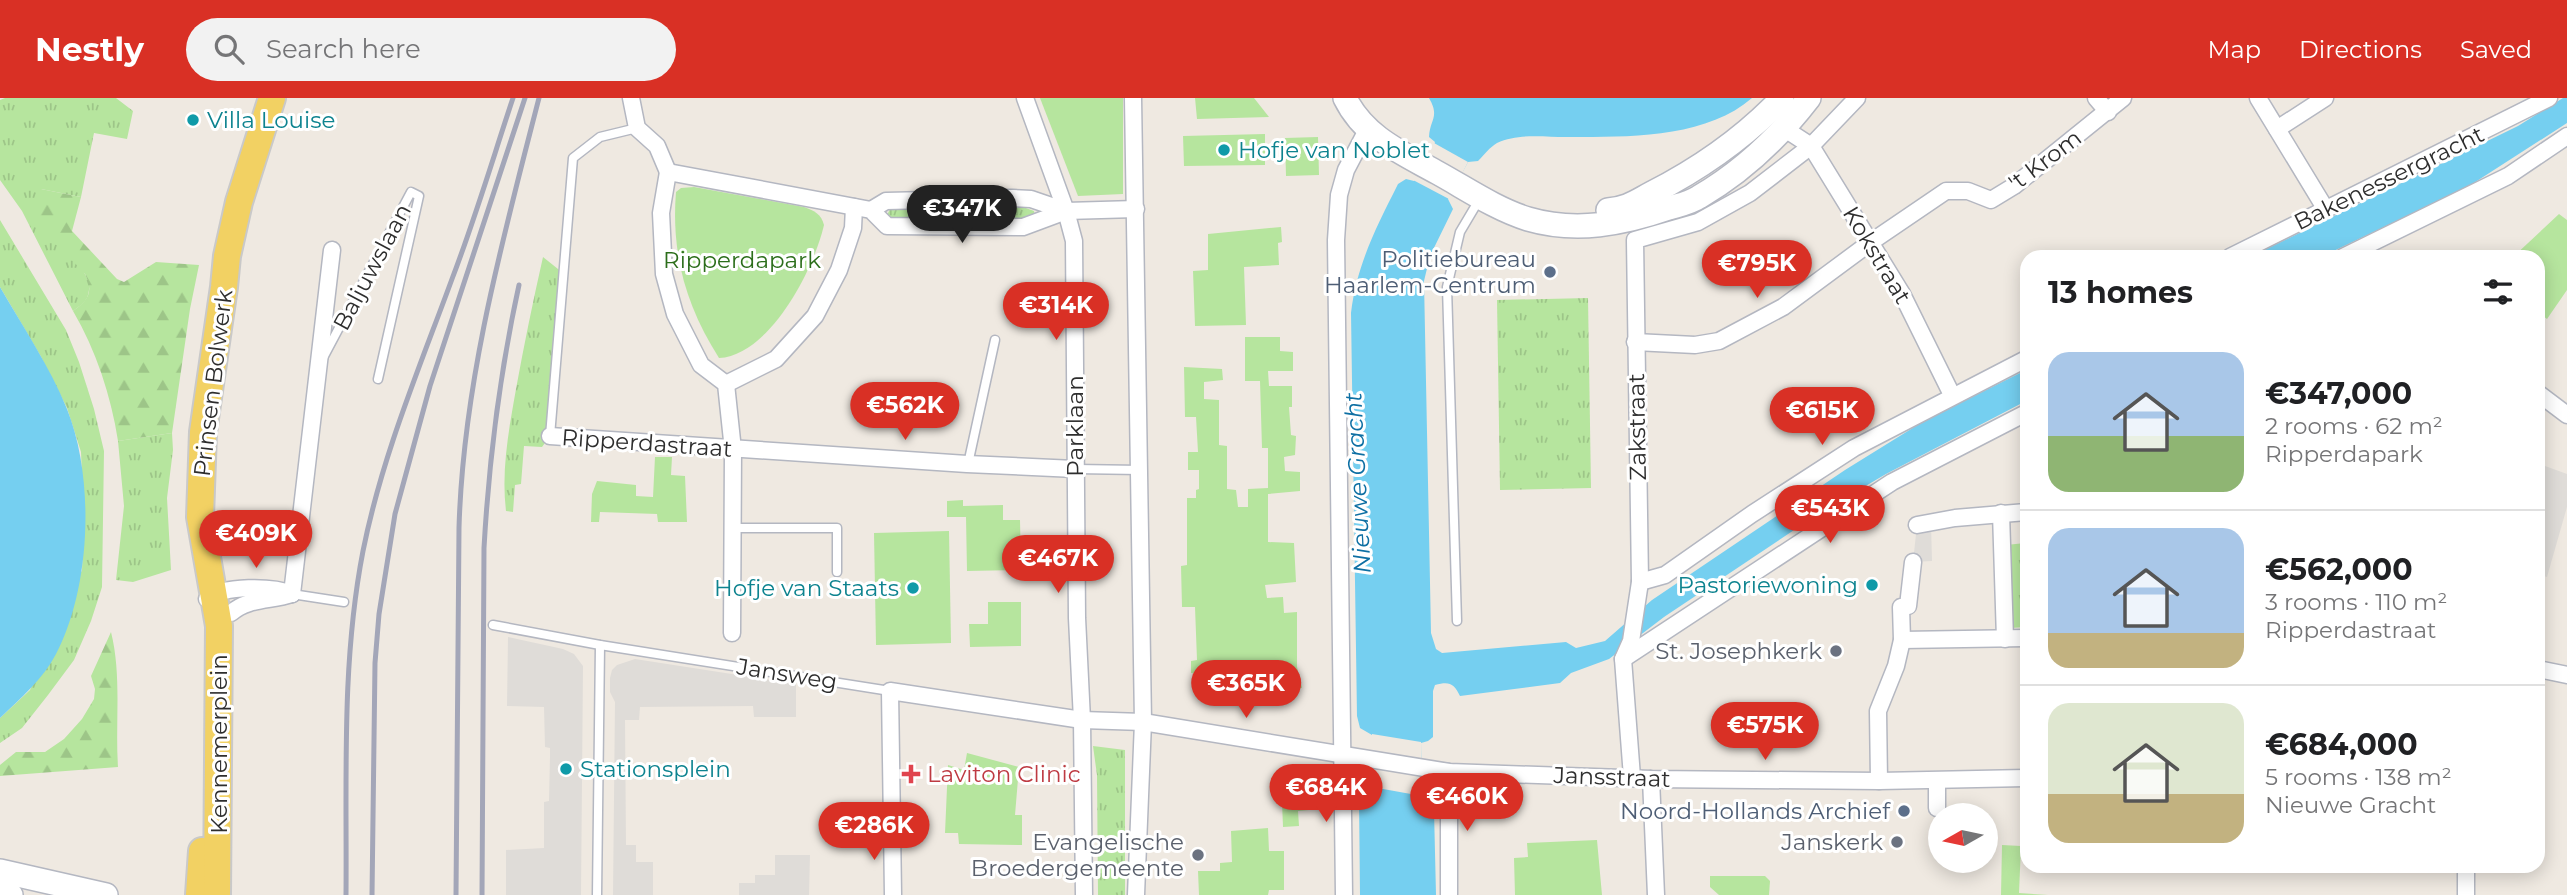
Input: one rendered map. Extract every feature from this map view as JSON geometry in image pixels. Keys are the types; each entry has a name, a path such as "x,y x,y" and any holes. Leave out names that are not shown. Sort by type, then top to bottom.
{"main road":[{"name":"Prinsen Bolwerk","path":"208,598 195,576 188,518 195,389 214,286 227,256 239,202 272,98"},
{"name":"Kennemerplein","path":"208,598 219,626 218,895"},
{"name":"Kennemerplein","path":"199,895 205,822 208,598"},
{"path":"219,686 227,676 227,625 231,613"}],"street":[{"path":"631,98 637,128 657,146 668,172 662,213 664,274 675,314 701,365 726,384 733,450 732,633"},
{"name":"Parklaan","path":"1025,98 1066,211 1074,241 1077,625 1083,720 1084,895"},
{"path":"1133,98 1143,722 1136,895"},
{"path":"1345,98 1353,114 1367,130 1425,159 1527,218 1546,223 1595,226 1634,222 1698,222 1750,193 1811,146 1857,98"},
{"path":"1354,98 1425,159"},
{"path":"1634,222 1674,183 1718,155 1763,118 1782,98"},
{"path":"1634,222 1697,199 1740,168 1785,129 1809,98"},
{"path":"2096,98 2108,111"},
{"name":"'t Krom","path":"1635,342 1695,345 1719,341 1783,307 1946,191 1968,191 1991,200 2014,186 2123,98"},
{"path":"2258,98 2325,208"},
{"path":"2277,129 2325,98"},
{"name":"Bakenessergracht","path":"2244,250 2549,98"},
{"path":"1763,118 1785,129"},
{"name":"Kokstraat","path":"1785,129 1811,146 1902,294 1952,395"},
{"path":"1345,895 1336,240 1339,195 1346,170 1367,130"},
{"path":"2357,250 2508,176 2567,136"},
{"path":"668,172 871,210 887,226 1023,227 1066,211 1136,209"},
{"path":"871,210 886,201 1012,198 1031,199 1066,211"},
{"path":"726,384 776,359 814,316 838,271 853,228 854,207"},
{"name":"Zakstraat","path":"1623,659 1631,641 1640,582 1634,222"},
{"name":"Baljuwslaan","path":"292,594 332,250"},
{"path":"1640,582 1665,575 1752,513 1854,448 2020,362"},
{"path":"2545,398 2567,415"},
{"path":"1632,777 1623,659 1892,482 2020,415"},
{"name":"Ripperdastraat","path":"550,436 733,450 1076,469"},
{"path":"1917,525 1955,517 2020,512"},
{"path":"2001,513 2005,639"},
{"path":"1879,781 1878,711 1896,666 1902,640 1901,607 1908,606 1913,562"},
{"path":"208,598 279,588 292,594"},
{"path":"231,613 247,603 292,594"},
{"path":"1902,640 2020,638"},
{"path":"2545,670 2567,675"},
{"path":"890,691 893,895"},
{"name":"Jansweg","path":"890,691 1083,720"},
{"path":"1083,720 1143,722 1344,753"},
{"name":"Jansstraat","path":"1344,753 1449,772 1651,779 1937,781 2020,778"},
{"path":"1449,772 1450,895"},
{"path":"1651,779 1656,895"},
{"path":"1937,781 1937,803"},
{"path":"0,871 106,895"},
{"path":"2466,873 2466,895"},
{"path":"0,893 11,895"}],"lane":[{"name":"Ripperdastraat","path":"550,436 573,158 600,138 637,128"},
{"name":"Baljuwslaan","path":"317,367 331,346 411,192 419,196 377,379"},
{"path":"1457,621 1447,287 1460,232 1483,192"},
{"path":"968,464 995,340"},
{"name":"Ripperdastraat","path":"1076,469 1140,470"},
{"path":"733,528 837,528 837,572"},
{"path":"292,594 344,602"},
{"name":"Jansweg","path":"493,625 600,645 890,691"},
{"path":"597,895 600,645"}],"green space":[{"path":"116,98 133,111 127,139 94,133 81,197 41,189 89,282 86,299 73,311 22,211 0,180 0,100"},
{"path":"1040,98 1123,98 1123,194 1078,196"},
{"path":"1195,98 1254,98 1269,117 1197,119"},
{"name":"Hofje van Noblet","path":"1265,134 1265,165 1184,166 1183,136"},
{"path":"1318,137 1319,175 1286,176 1285,138"},
{"name":"Ripperdapark","path":"694,187 804,207 817,213 824,225 811,264 800,286 772,326 756,342 738,353 719,358 690,299 679,258 676,192 681,188"},
{"path":"41,189 81,197 72,231 117,279 124,282 156,262 199,265 172,433 118,441 102,374 73,311 88,295 88,280 45,231 38,218"},
{"path":"891,207 1023,207 1034,211 1035,218 892,220 887,215"},
{"path":"2559,214 2567,220 2567,290 2547,319 2545,250 2520,250"},
{"path":"0,220 66,330 94,409 104,451 102,587 91,621 74,660 48,695 22,728 0,743 0,718 30,690 82,570 84,524 81,452 67,408 0,287"},
{"path":"1281,227 1282,242 1278,243 1279,265 1244,267 1246,325 1195,326 1193,271 1208,270 1208,234"},
{"path":"543,257 563,273 550,436 542,447 524,446 521,484 515,485 513,512 506,511 506,450"},
{"path":"1588,298 1591,488 1500,490 1497,300"},
{"path":"1245,337 1280,337 1280,351 1293,352 1293,371 1268,371 1269,386 1292,386 1292,407 1289,407 1291,435 1296,436 1295,455 1284,457 1285,471 1300,472 1300,491 1268,494 1268,542 1294,543 1296,582 1265,585 1267,598 1283,597 1284,613 1297,612 1297,667 1302,688 1191,673 1191,661 1197,660 1195,607 1182,607 1181,566 1187,565 1187,498 1196,498 1199,470 1188,470 1188,452 1198,452 1196,417 1185,417 1184,367 1222,369 1223,380 1204,382 1204,399 1219,400 1219,445 1227,446 1227,489 1236,490 1238,507 1248,507 1248,489 1268,488 1268,448 1262,448 1260,381 1245,381"},
{"path":"172,433 173,450 167,498 171,570 133,582 116,580 124,506 118,441"},
{"path":"655,457 672,457 671,475 685,476 687,522 658,522 657,514 600,512 599,522 591,522 592,494 597,481 636,485 636,496 653,497"},
{"path":"963,500 963,506 1003,505 1003,520 1020,520 1021,570 967,571 966,517 947,517 947,501"},
{"name":"Hofje van Staats","path":"949,531 951,643 876,645 874,533"},
{"path":"2020,544 2020,627 2010,628 2006,545"},
{"path":"988,602 1021,602 1021,646 970,647 969,624 988,624"},
{"path":"111,632 117,682 118,767 0,776 0,765 16,752 45,752 64,739 82,719 94,699 95,689 91,676"},
{"path":"1093,746 1125,750 1125,895 1098,895 1097,775"},
{"path":"967,753 1019,767 1015,815 1022,815 1022,845 959,844 958,833 945,833 948,765 964,770"},
{"path":"1309,801 1309,810 1298,811 1299,826 1283,827 1282,802"},
{"path":"1268,828 1269,851 1284,851 1284,890 1269,890 1268,895 1199,895 1198,871 1220,871 1220,863 1232,862 1231,831"},
{"path":"1597,840 1602,895 1515,895 1514,858 1528,857 1527,843"},
{"path":"2002,845 2020,846 2019,893 2048,895 2001,895"},
{"path":"1710,876 1765,876 1770,881 1769,895 1719,895 1710,887"}],"shaded area":[{"path":"2545,466 2567,474 2567,507 2547,577"},
{"path":"1931,524 1932,561 1913,562 1917,525"},
{"name":"Stationsplein","path":"508,637 563,649 574,654 583,666 581,895 506,895 506,850 544,848 544,802 549,801 550,757 550,748 545,747 544,707 507,706"},
{"name":"Stationsplein","path":"635,659 796,684 796,717 754,717 753,706 640,707 639,720 625,720 626,845 636,845 636,862 653,862 653,895 613,895 615,702 610,692 610,678 617,665"},
{"path":"775,855 810,855 809,895 739,895 739,883 755,883 755,875 775,875"}],"water":[{"name":"Nieuwe Gracht","path":"1429,98 1752,98 1733,111 1688,128 1638,135 1514,138 1494,145 1478,161 1468,162 1448,199 1453,209 1430,256 1424,281 1431,633 1436,649 1442,653 1566,642 1576,648 1605,641 1652,600 1845,470 1924,421 2020,373 2020,404 1886,474 1818,514 1664,617 1609,659 1571,673 1560,683 1460,696 1450,684 1435,685 1433,737 1421,743 1422,796 1432,802 1434,810 1436,895 1360,895 1359,797 1364,788 1372,787 1372,735 1360,728 1357,716 1351,313 1363,262 1390,200 1398,184 1406,179 1414,181 1434,145 1435,142 1429,137 1434,114"},
{"path":"2567,98 2567,123 2466,188 2336,250 2264,250 2518,126"},
{"path":"0,287 44,362 67,409 82,467 85,533 76,597 68,627 56,654 38,680 0,718"}],"pier":[{"path":"1434,143 1468,162 1449,199 1413,180"},
{"path":"1372,734 1421,742 1422,796 1372,787"}],"railway":[{"path":"346,895 348,679 363,551 391,447 468,234 513,98"},
{"path":"372,895 375,663 379,614 395,514 430,386 525,98"},
{"path":"456,895 459,528 462,474 468,419 487,311 539,98"},
{"path":"482,895 484,548 496,416 519,285"}],"place":[{"name":"Villa Louise","path":"193,120"},
{"name":"Hofje van Noblet","path":"1224,150"},
{"name":"Politiebureau Haarlem-Centrum","path":"1550,272"},
{"name":"Pastoriewoning","path":"1872,585"},
{"name":"Hofje van Staats","path":"913,588"},
{"name":"St. Josephkerk","path":"1836,651"},
{"name":"Stationsplein","path":"566,769"},
{"name":"Laviton Clinic","path":"911,774"},
{"name":"Noord-Hollands Archief","path":"1904,811"},
{"name":"Janskerk","path":"1897,842"},
{"name":"Evangelische Broedergemeente","path":"1198,855"}]}
